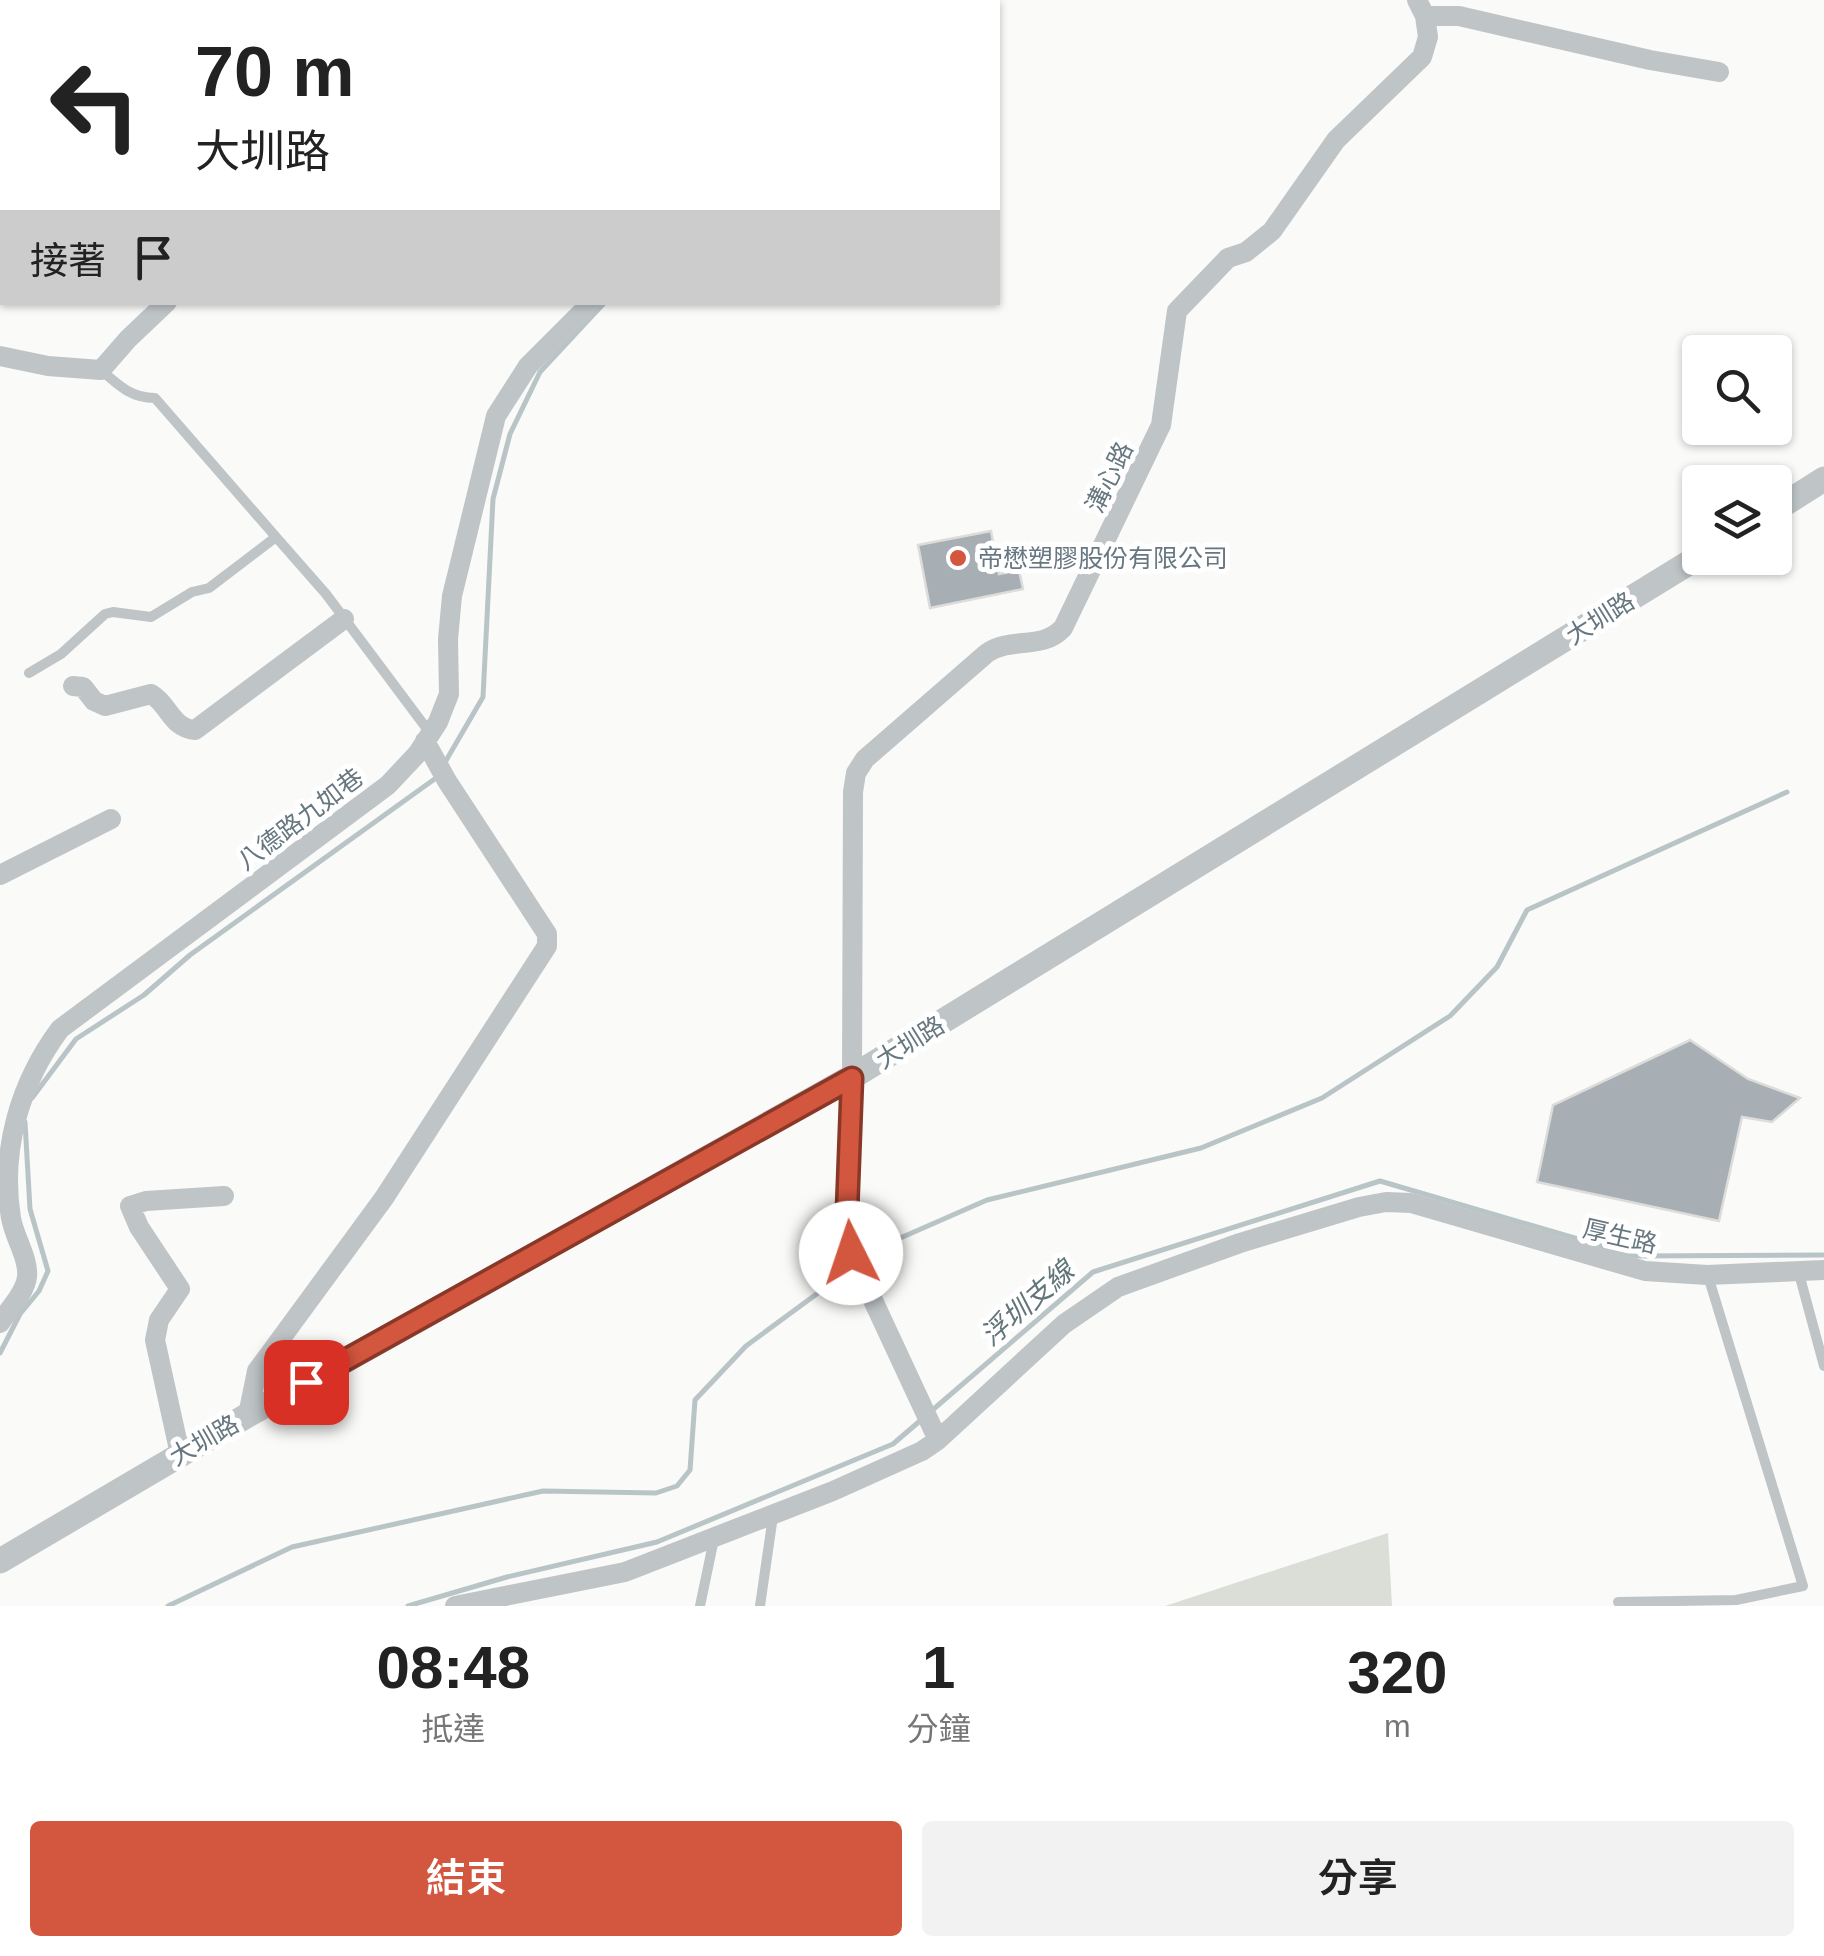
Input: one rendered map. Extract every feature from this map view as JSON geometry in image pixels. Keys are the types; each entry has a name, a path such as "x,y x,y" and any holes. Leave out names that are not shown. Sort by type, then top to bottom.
{"street":[{"path":"1421,8 1719,72"},
{"name":"溝心路","path":"931,1424 856,1265 847,1211 852,1078 853,792 860,766 987,652 1006,642 1044,641 1063,628 1161,425 1177,311 1228,258 1246,252 1272,231 1336,140 1422,57 1428,42 1421,8"},
{"path":"0,356 48,366 101,370 164,305"},
{"name":"八德路九如巷","path":"0,1323 22,1292 27,1274 5,1210 14,1118 31,1074 60,1029 388,785 430,745 449,694 452,596 496,416 528,366 589,305"},
{"path":"1792,499 1824,479"},
{"name":"大圳路","path":"0,1561 248,1415 852,1078 1682,567"},
{"path":"73,686 84,688 94,701 106,706 147,694 155,696 182,728 195,730 344,619"},
{"path":"248,1415 258,1371 384,1198 547,946 547,934 447,780 430,745"},
{"path":"0,874 111,820"},
{"path":"180,1454 155,1340 159,1320 180,1290 139,1227 130,1206 146,1201 224,1196"},
{"name":"厚生路","path":"931,1424 1118,1286 1240,1243 1386,1202 1411,1204 1629,1267 1707,1274 1824,1270"},
{"path":"455,1606 625,1572 714,1538 886,1467 931,1424"}],"lane":[{"path":"101,370 134,395 155,398 344,619 430,745"},
{"path":"30,673 60,654 101,616 114,612 151,618 192,592 209,588 276,537"},
{"path":"1798,1269 1824,1366"},
{"path":"1618,1602 1736,1600 1803,1586 1707,1274"},
{"path":"760,1606 773,1515"},
{"path":"700,1606 714,1538"}],"shaded area":[{"path":"1388,1533 1392,1606 1165,1606"}],"building":[{"name":"帝懋塑膠股份有限公司","path":"991,531 999,574 1019,570 1023,589 930,608 918,545"},
{"path":"1690,1040 1748,1079 1800,1098 1772,1122 1742,1117 1719,1221 1537,1182 1553,1105"}],"waterway":[{"path":"444,764 483,697 493,499 510,434 540,372 602,305"},
{"path":"32,1098 76,1039 144,995 190,955 436,778"},
{"path":"861,1262 898,1239 987,1200 1201,1148 1322,1098 1450,1016 1497,967 1527,910 1787,792"},
{"path":"0,1353 48,1271 30,1209 25,1122"},
{"name":"浮圳支線","path":"929,1413 1093,1272 1380,1181 1636,1256 1824,1255"},
{"path":"168,1606 292,1547 543,1491 656,1493 677,1486 690,1470 695,1400 746,1346 852,1268"},
{"name":"浮圳支線","path":"408,1606 507,1577 657,1542 893,1444 921,1420"}],"place":[{"name":"帝懋塑膠股份有限公司","path":"958,558"}],"route":[{"path":"306,1382 852,1078 847,1211 851,1253"}]}
